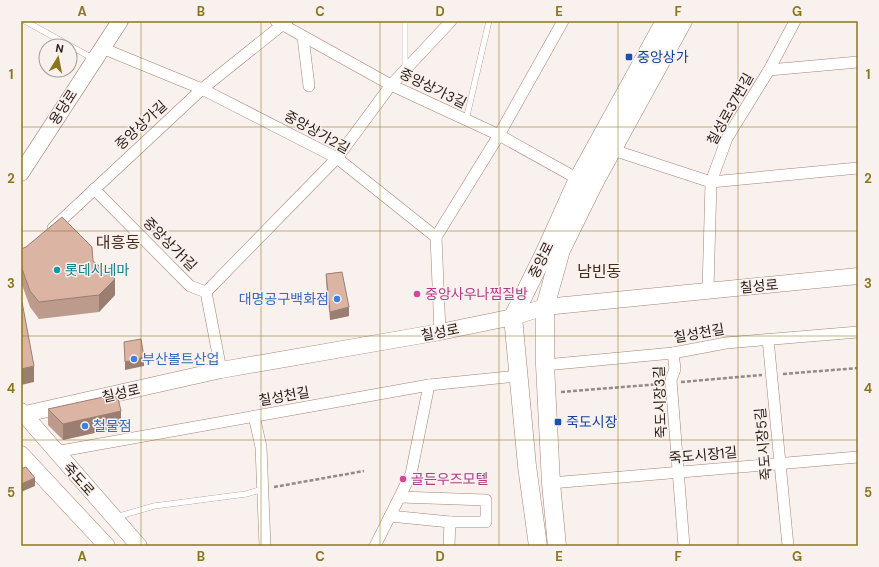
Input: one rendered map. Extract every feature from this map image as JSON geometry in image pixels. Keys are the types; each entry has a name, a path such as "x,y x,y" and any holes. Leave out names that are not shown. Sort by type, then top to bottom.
{"main road":[{"name":"중앙로","path":"513,317 546,250 578,179 665,21"},
{"name":"중앙로","path":"557,546 551,483 546,393 545,307 561,250 683,21"},
{"path":"513,317 518,376 538,546"}],"street":[{"name":"용당로","path":"21,173 120,21"},
{"path":"221,370 206,292 337,158 391,85 451,21"},
{"path":"440,332 436,236 498,135 563,21"},
{"name":"칠성로37번길","path":"708,290 711,182 728,138 795,21"},
{"name":"중앙상가3길","path":"282,23 303,37 391,85 498,135 578,179"},
{"name":"중앙상가길","path":"43,237 202,89 282,23"},
{"path":"303,37 308,86"},
{"name":"중앙상가2길","path":"98,54 202,89 337,158 436,236"},
{"path":"768,70 858,62"},
{"path":"613,150 711,182 858,168"},
{"name":"중앙상가1길","path":"94,189 190,286 206,292"},
{"name":"칠성로","path":"22,414 221,370 440,332 513,317 545,307 858,276"},
{"name":"칠성천길","path":"545,365 673,353 726,343 858,332"},
{"name":"죽도시장5길","path":"768,340 788,546"},
{"name":"죽도시장3길","path":"673,353 675,369 671,383 684,546"},
{"name":"칠성천길","path":"55,452 429,385 518,376"},
{"path":"375,546 412,474 429,385"},
{"name":"죽도로","path":"22,414 139,546"},
{"path":"254,416 260,448 265,546"},
{"name":"죽도시장1길","path":"551,483 858,457"},
{"name":"죽도로","path":"24,463 55,488 107,546"},
{"path":"390,516 450,522 486,522 486,500 400,496"},
{"path":"449,546 450,522"}],"lane":[{"path":"25,21 98,54"},
{"path":"404,70 405,21"},
{"path":"466,120 489,21"},
{"path":"114,518 154,506 246,494 263,489"}],"path":[{"path":"546,393 858,368"},
{"path":"263,489 364,471"}],"building":[{"name":"롯데시네마","path":"62,217 92,247 93,261 115,279 99,295 39,302 30,291 21,266 21,249 26,247"},
{"name":"대명공구백화점","path":"342,272 349,307 330,312 326,274"},
{"path":"21,302 34,366 21,369"},
{"path":"141,339 144,357 125,362 124,342"},
{"path":"117,394 121,411 63,424 48,409"},
{"path":"26,467 35,478 21,484 21,469"}],"place":[{"name":"중앙상가","path":"629,57"},
{"name":"롯데시네마","path":"57,270"},
{"name":"중앙사우나찜질방","path":"417,294"},
{"name":"대명공구백화점","path":"337,299"},
{"name":"부산볼트산업","path":"134,359"},
{"name":"죽도시장","path":"558,422"},
{"name":"철물점","path":"85,426"},
{"name":"골든우즈모텔","path":"403,479"}],"district":[{"name":"대흥동","path":"118,242"},
{"name":"남빈동","path":"599,271"}]}
